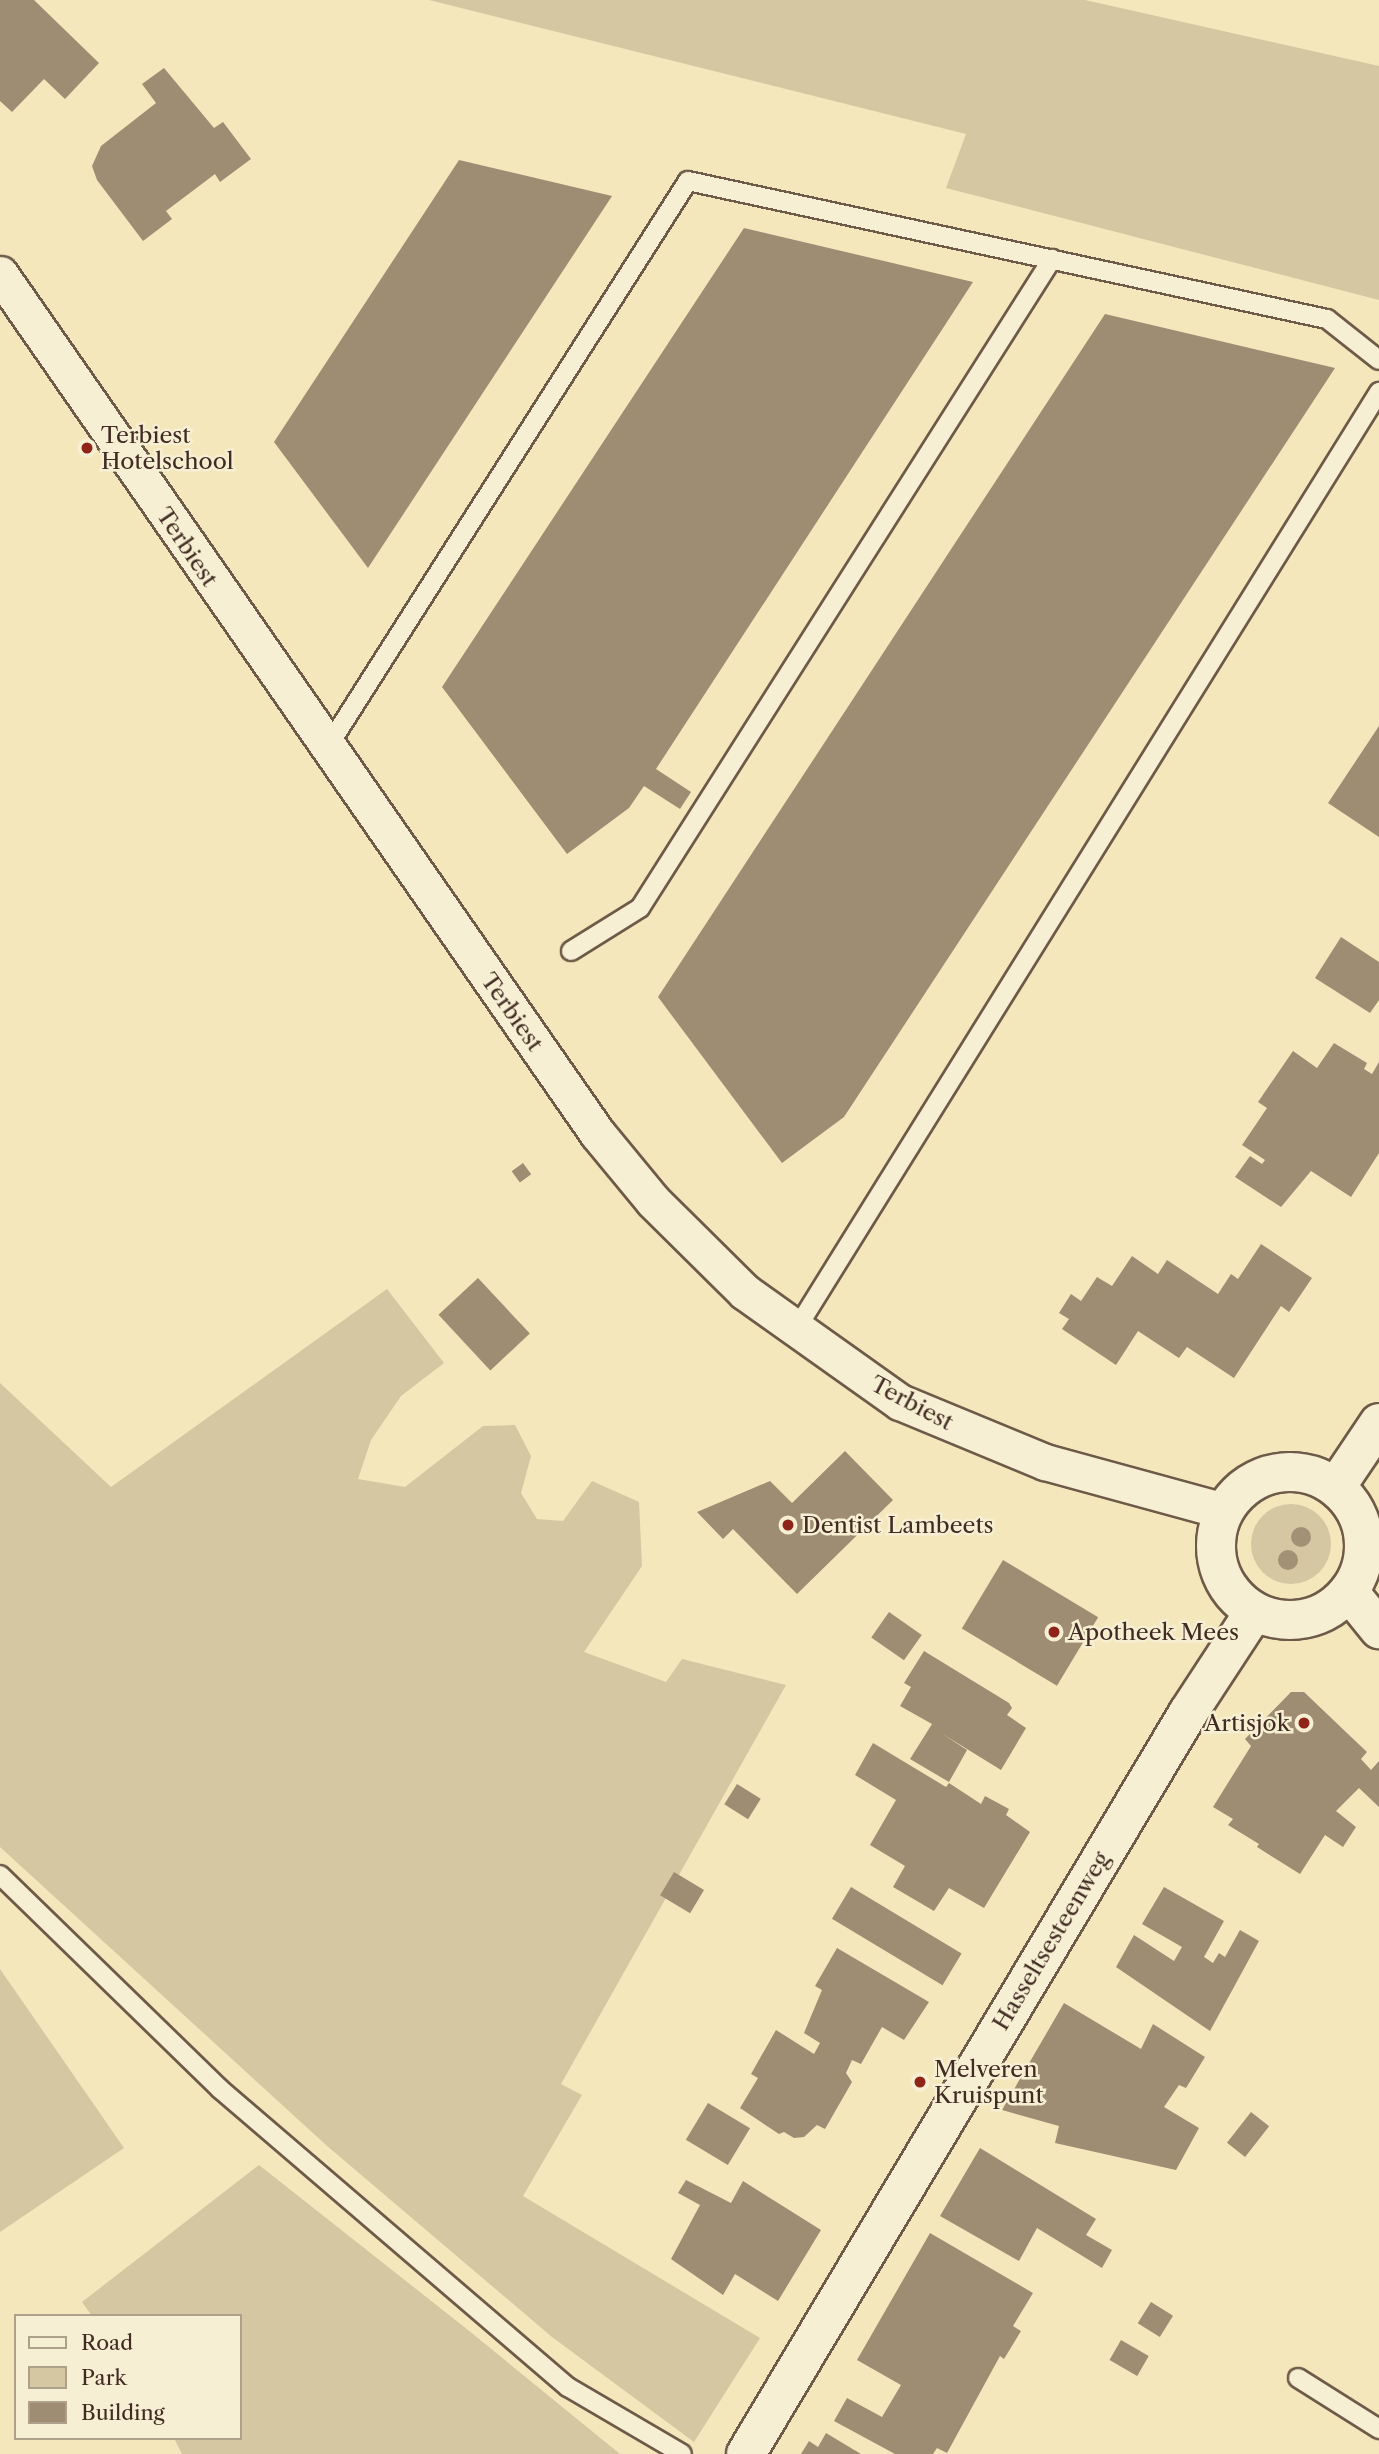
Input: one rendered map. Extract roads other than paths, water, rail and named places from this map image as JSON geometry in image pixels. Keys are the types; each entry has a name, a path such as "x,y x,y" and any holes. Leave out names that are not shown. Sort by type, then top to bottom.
{"main road":[{"path":"1336,1487 1379,1423"},
{"path":"1287,1471 1313,1475 1336,1487 1352,1504 1364,1536 1361,1571 1349,1592 1334,1607 1295,1621 1254,1612 1236,1598 1216,1557 1224,1511 1240,1491 1262,1477 1287,1471"},
{"path":"1349,1592 1379,1629"},
{"name":"Hasseltsesteenweg","path":"746,2454 1188,1713 1254,1612"}],"street":[{"name":"Terbiest","path":"0,274 597,1133 653,1201 745,1292 796,1331 900,1402 1045,1462 1224,1511"}],"lane":[{"path":"327,748 688,181 1327,319 1379,360"},
{"path":"571,951 640,908 1052,259"},
{"path":"796,1331 1379,392"},
{"path":"0,1875 220,2089 568,2387 682,2454"},
{"path":"1298,2378 1379,2429"}],"place":[{"name":"Terbiest Hotelschool","path":"87,448"},
{"name":"Dentist Lambeets","path":"788,1525"},
{"name":"Apotheek Mees","path":"1054,1632"},
{"name":"Artisjok","path":"1304,1723"},
{"name":"Melveren Kruispunt","path":"920,2082"}]}
